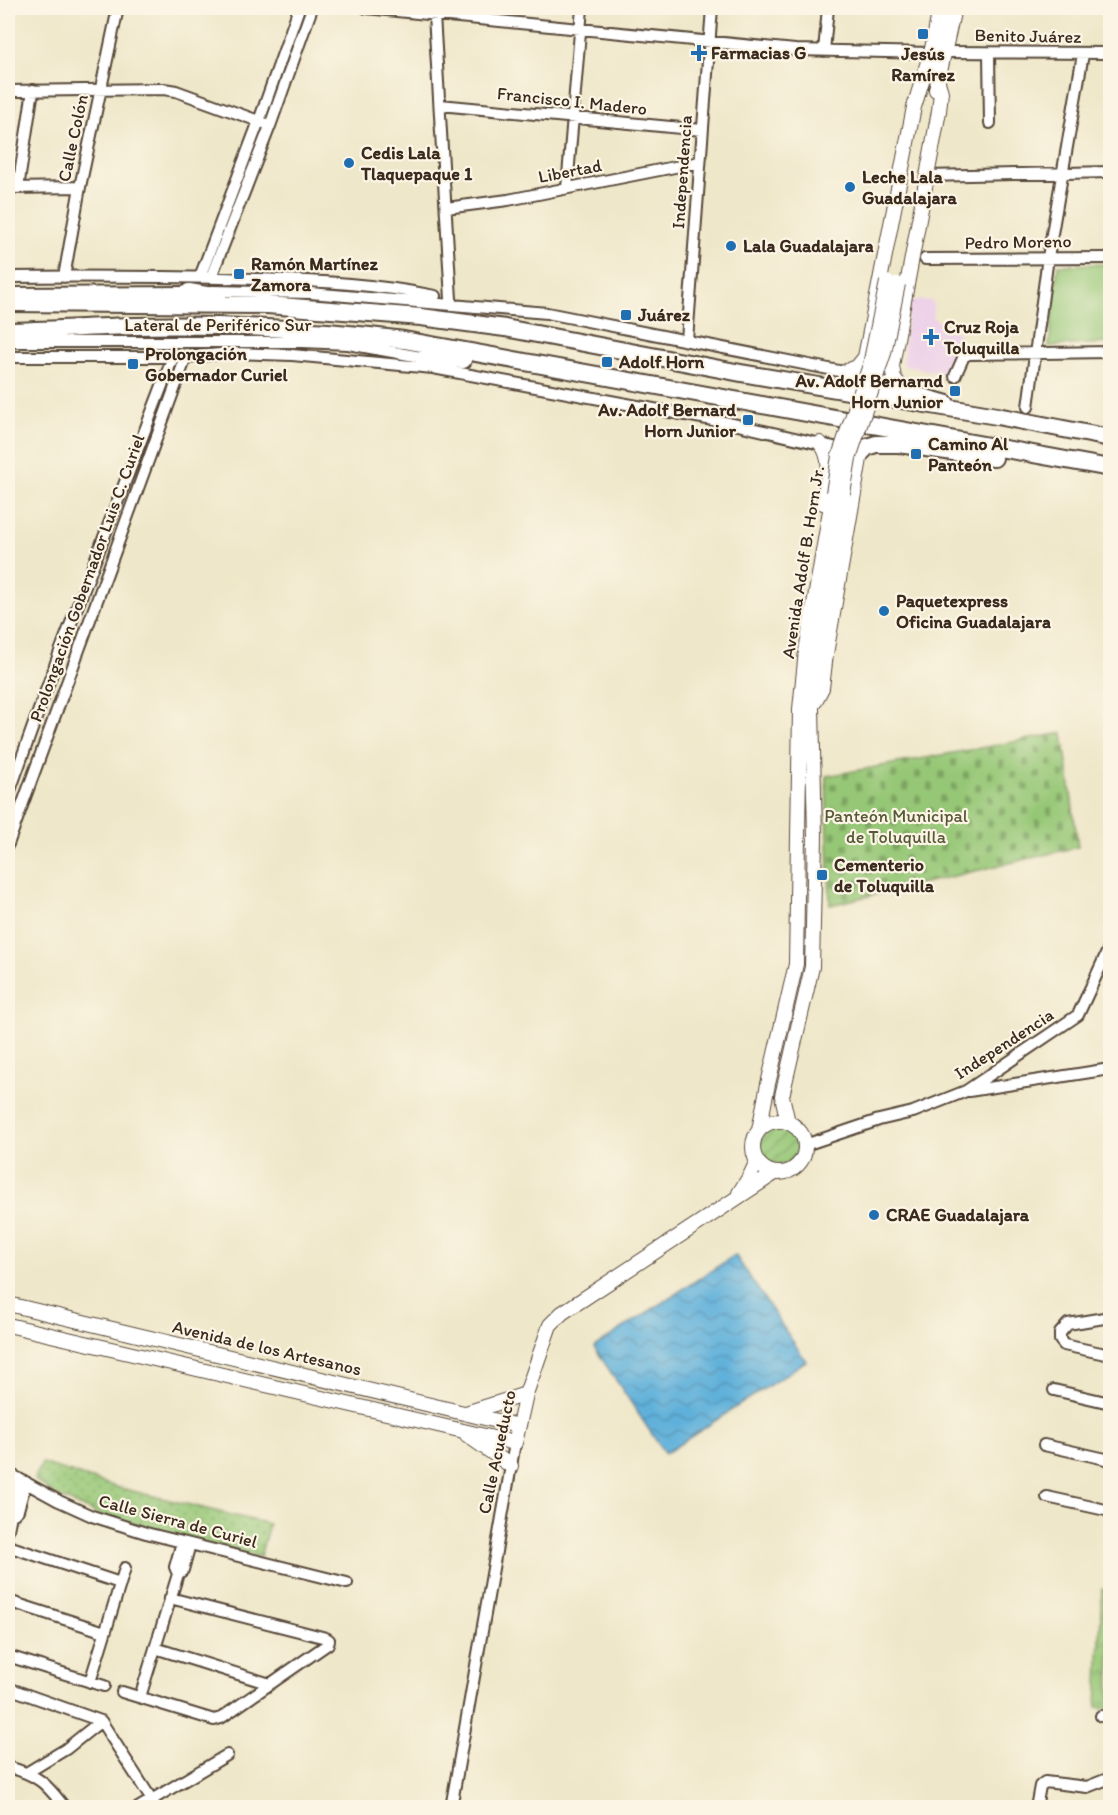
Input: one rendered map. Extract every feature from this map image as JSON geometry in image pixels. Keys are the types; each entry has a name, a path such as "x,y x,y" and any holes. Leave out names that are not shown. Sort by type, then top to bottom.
{"highway":[{"path":"189,292 267,305"},
{"path":"8,303 267,305 421,317 505,328 741,373 997,416 1110,438"},
{"path":"8,331 135,326 250,327 337,332 404,340 1110,469"},
{"path":"426,357 565,369"},
{"path":"861,453 867,447 876,444 898,444 1078,470 1110,469"}],"main road":[{"name":"Avenida Adolf B. Horn Jr.","path":"759,1130 796,964 806,709 816,654 838,493 884,353 892,283 935,53 940,8"},
{"name":"Avenida Adolf B. Horn Jr.","path":"892,283 938,82 935,53 954,8"},
{"path":"844,372 857,368 862,363 914,107 935,53"},
{"path":"901,387 892,372 939,111 941,92 938,82"},
{"path":"877,294 904,299"},
{"path":"869,335 872,343 879,350 888,349 897,339"},
{"path":"820,443 828,456 828,472 794,686 806,709 822,688 855,476 861,453"},
{"path":"828,472 842,469 855,476"},
{"name":"Avenida Adolf B. Horn Jr.","path":"788,1122 782,1096 812,967 815,836 806,709"},
{"path":"772,1121 788,1122 800,1131 805,1153 797,1166 783,1173 775,1173 757,1161 753,1145 759,1130 772,1121"},
{"name":"Calle Acueducto","path":"734,1200 757,1161"},
{"name":"Calle Acueducto","path":"515,1443 526,1394 550,1325 562,1313 775,1173"},
{"name":"Avenida de los Artesanos","path":"8,1304 518,1426"},
{"name":"Avenida de los Artesanos","path":"8,1325 515,1443"},
{"path":"232,1378 236,1359"},
{"path":"335,1401 340,1385"},
{"path":"466,1413 526,1394"},
{"path":"460,1431 511,1466"}],"street":[{"name":"Calle Colón","path":"64,277 80,187 118,8"},
{"path":"205,277 299,8"},
{"path":"205,277 270,126 312,8"},
{"name":"Benito Juárez","path":"366,8 824,51 1110,53"},
{"path":"567,188 582,8"},
{"name":"Independencia","path":"687,340 712,8"},
{"path":"824,51 828,8"},
{"path":"434,15 451,299"},
{"path":"989,53 990,123"},
{"path":"1028,407 1061,172 1083,54"},
{"path":"279,65 290,69"},
{"path":"8,91 165,89 270,126"},
{"path":"33,90 13,188 80,187"},
{"name":"Francisco I. Madero","path":"440,105 702,130"},
{"name":"Libertad","path":"446,208 508,200 700,162"},
{"path":"927,176 1110,172"},
{"name":"Pedro Moreno","path":"926,259 1110,258"},
{"path":"8,277 205,277 369,285 485,306 547,313 844,372 997,416"},
{"name":"Lateral de Periférico Sur","path":"8,293 310,293 485,306"},
{"name":"Lateral de Periférico Sur","path":"8,342 348,344 426,357 492,378"},
{"path":"955,376 964,356 969,354 1110,352"},
{"path":"8,357 186,357 232,353 292,355 434,368 729,423 861,453"},
{"name":"Prolongación Gobernador Luis C. Curiel","path":"8,796 58,657 172,357"},
{"name":"Prolongación Gobernador Luis C. Curiel","path":"8,844 186,357"},
{"name":"Independencia","path":"805,1145 879,1120 913,1112 966,1091 1078,1015 1110,946"},
{"path":"966,1091 1110,1069"},
{"path":"1110,1317 1068,1324 1060,1333 1060,1340 1065,1345 1110,1355"},
{"path":"1054,1390 1110,1403"},
{"name":"Calle Acueducto","path":"451,1808 515,1443"},
{"path":"1044,1445 1110,1460"},
{"name":"Calle Sierra de Curiel","path":"8,1473 92,1516 186,1543 347,1583"},
{"path":"8,1530 12,1516 18,1510 22,1480"},
{"path":"1047,1497 1110,1511"},
{"path":"140,1697 178,1574 183,1570 186,1543"},
{"path":"8,1546 120,1583"},
{"path":"90,1682 125,1568"},
{"path":"122,1692 214,1720 221,1718 328,1644 329,1640 170,1598"},
{"path":"8,1601 105,1632"},
{"path":"155,1648 270,1684"},
{"path":"8,1656 104,1686"},
{"path":"8,1688 101,1721 155,1803"},
{"path":"28,1772 66,1749 101,1721"},
{"path":"138,1808 155,1803 226,1755"},
{"path":"8,1767 28,1772 42,1782 64,1808"},
{"path":"1036,1808 1040,1786 1046,1782 1087,1787 1110,1778"}],"shaded area":[{"name":"Cruz Roja Toluquilla","path":"910,300 933,301 933,318 959,333 951,375 903,365"}],"green space":[{"path":"1110,264 1110,343 1049,346 1058,265"},
{"name":"Panteón Municipal de Toluquilla","path":"1063,733 1078,847 830,905 826,776"},
{"path":"779,1127 792,1133 798,1146 792,1159 779,1165 766,1159 760,1146 766,1133"},
{"path":"42,1463 116,1487 269,1524 260,1557 97,1514 55,1495 34,1479"},
{"path":"1102,1589 1110,1591 1110,1709 1097,1707"}],"water":[{"path":"735,1255 806,1361 665,1454 594,1347"}],"place":[{"name":"Jesús Ramírez","path":"923,34"},
{"name":"Farmacias G","path":"699,53"},
{"name":"Cedis Lala Tlaquepaque 1","path":"349,163"},
{"name":"Leche Lala Guadalajara","path":"850,187"},
{"name":"Lala Guadalajara","path":"731,246"},
{"name":"Ramón Martínez Zamora","path":"239,274"},
{"name":"Juárez","path":"626,315"},
{"name":"Cruz Roja Toluquilla","path":"931,337"},
{"name":"Adolf Horn","path":"607,362"},
{"name":"Prolongación Gobernador Curiel","path":"133,364"},
{"name":"Av. Adolf Bernarnd Horn Junior","path":"955,391"},
{"name":"Av. Adolf Bernard Horn Junior","path":"748,420"},
{"name":"Camino Al Panteón","path":"916,454"},
{"name":"Paquetexpress Oficina Guadalajara","path":"884,611"},
{"name":"Cementerio de Toluquilla","path":"822,875"},
{"name":"CRAE Guadalajara","path":"874,1215"}]}
